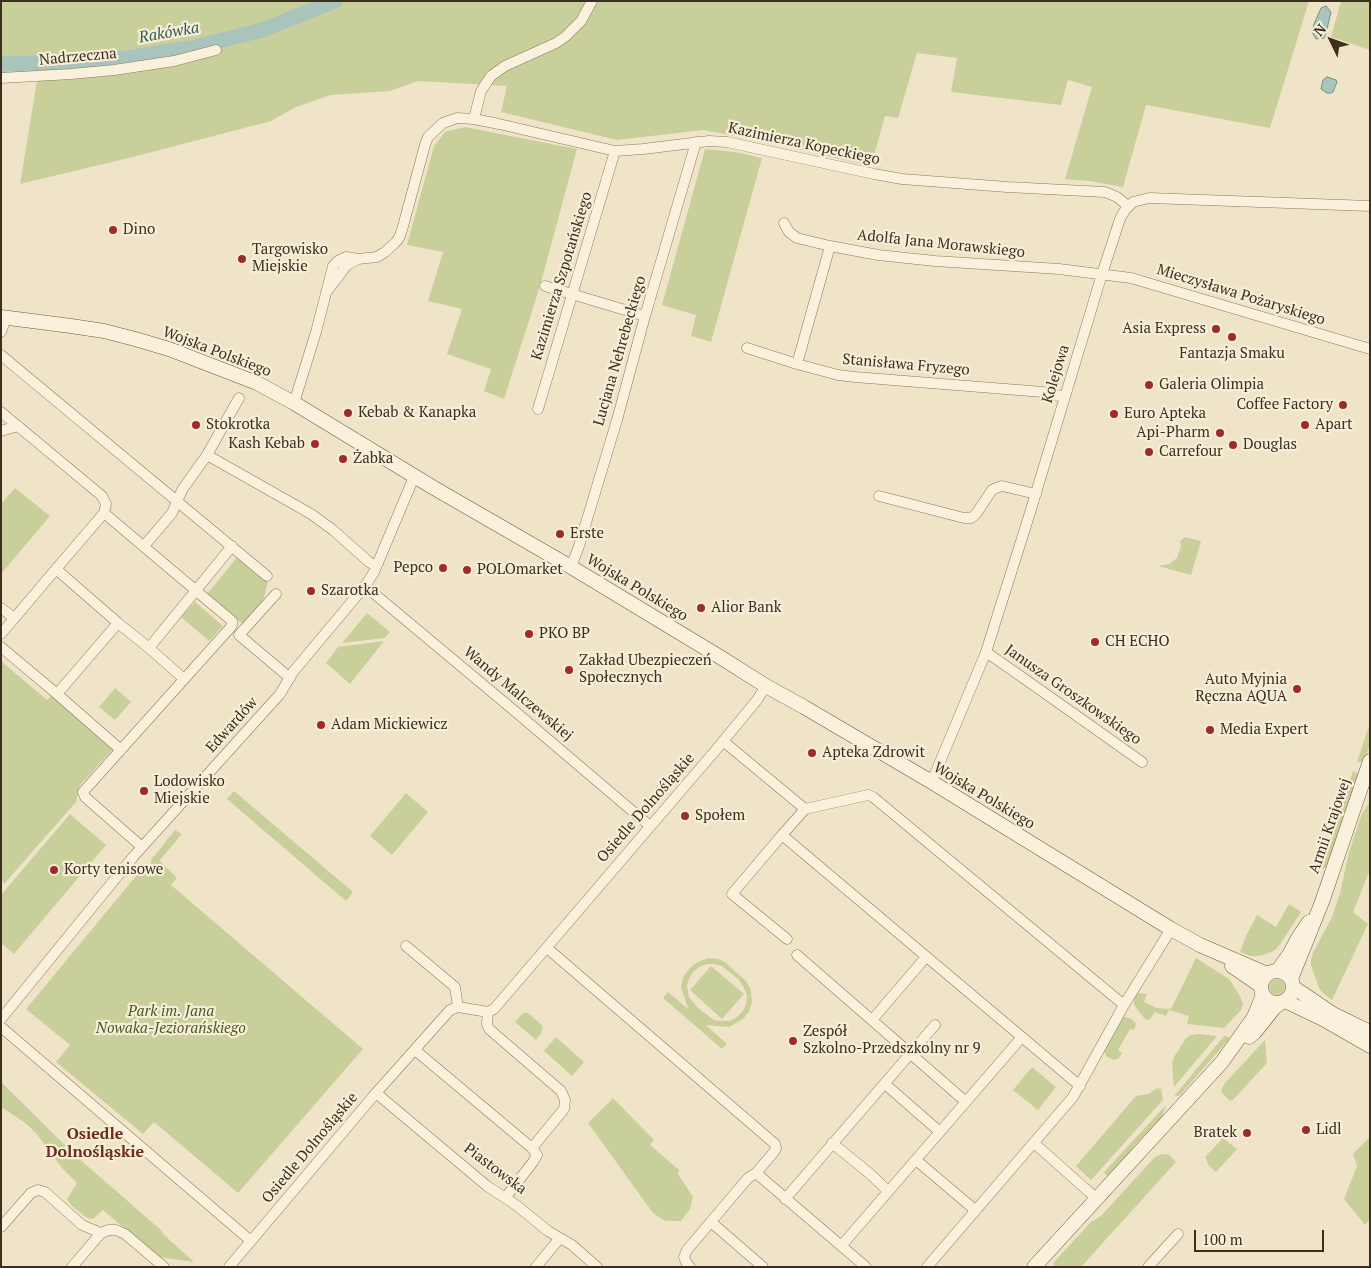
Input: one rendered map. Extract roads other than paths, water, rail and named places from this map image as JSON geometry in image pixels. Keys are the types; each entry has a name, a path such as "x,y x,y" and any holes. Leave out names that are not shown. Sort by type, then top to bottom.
{"street":[{"path":"474,119 481,91 491,76 505,66 556,43 566,36 581,21 592,1"},
{"name":"Nadrzeczna","path":"1,78 114,70 174,60 216,50"},
{"name":"Kazimierza Kopeckiego","path":"294,403 327,291 347,265 358,258 377,256 391,248 399,238 428,137 443,124 457,118 474,119 615,151 717,141 740,144 902,179 1105,192 1117,197 1128,206"},
{"name":"Lucjana Nehrebeckiego","path":"570,567 577,554 617,420 696,142"},
{"name":"Kazimierza Szpotańskiego","path":"538,409 615,151"},
{"path":"1128,206 1133,202 1149,198 1370,206"},
{"name":"Kolejowa","path":"930,781 935,774 986,652 1102,274 1120,219 1128,206"},
{"name":"Adolfa Jana Morawskiego","path":"784,223 789,232 797,238 878,255 918,260 1102,274"},
{"path":"797,364 830,246"},
{"name":"Mieczysława Pożaryskiego","path":"1102,274 1131,278 1370,349"},
{"path":"545,286 645,316"},
{"path":"1,332 3,317"},
{"name":"Wojska Polskiego","path":"3,317 104,332 169,349 251,380 294,403 414,477 570,567 766,686 930,781 1172,929 1248,971 1262,991"},
{"name":"Stanisława Fryzego","path":"747,348 797,364 855,377 1043,392 1064,397"},
{"path":"1,355 267,576"},
{"path":"144,546 172,513 182,490 207,455 239,398"},
{"path":"1,412 102,496 106,504 104,513 1,634"},
{"path":"1,431 18,426"},
{"path":"207,455 311,514 376,566"},
{"name":"Edwardów","path":"1,1019 142,847 280,694 302,661 365,586 376,566 414,477"},
{"path":"879,496 964,518 971,518 976,514 992,490 996,488 1002,486 1036,494"},
{"path":"104,513 197,590 230,619 232,625 83,792 85,797 142,847"},
{"path":"149,648 232,546"},
{"path":"56,569 184,679"},
{"name":"Wandy Malczewskiej","path":"365,586 650,826"},
{"path":"276,594 239,635 290,678"},
{"path":"1,608 14,618"},
{"path":"57,694 118,623"},
{"path":"1,647 121,750"},
{"name":"Janusza Groszkowskiego","path":"986,652 1142,762"},
{"name":"Osiedle Dolnośląskie","path":"488,1012 494,1009 723,741 757,700 766,686"},
{"path":"723,741 804,809"},
{"name":"Armii Krajowej","path":"1292,983 1370,761"},
{"path":"787,939 732,894 804,809 868,794 874,796 1124,1005"},
{"path":"782,835 1080,1086"},
{"name":"Armii Krajowej","path":"1273,972 1289,955 1322,902"},
{"path":"927,1267 1073,1097 1124,1005 1172,929"},
{"path":"1261,1016 1248,971 1276,960 1298,938"},
{"path":"406,946 455,987 458,1006 488,1012 487,1024 489,1029 561,1091 565,1100 564,1109 532,1148"},
{"path":"546,948 775,1144 774,1152 756,1173 748,1178 687,1250 684,1257 690,1267"},
{"path":"797,955 966,1102"},
{"path":"872,1020 926,957"},
{"path":"1299,960 1298,978 1306,1004"},
{"name":"Wojska Polskiego","path":"1248,971 1273,972"},
{"path":"1261,1016 1264,977 1273,972 1284,972 1306,1004 1323,1019 1370,1046"},
{"path":"1034,1267 1222,1062 1245,1031 1292,992 1292,983"},
{"path":"1262,991 1270,1002 1306,1004 1370,1032"},
{"path":"1261,1016 1283,1008 1306,1004"},
{"name":"Osiedle Dolnośląskie","path":"229,1267 376,1093 450,1010 458,1006"},
{"path":"785,1199 935,1025"},
{"path":"1,1027 251,1241"},
{"path":"842,1245 1022,1036"},
{"path":"414,1050 532,1148 537,1155 505,1198"},
{"path":"885,1084 940,1132"},
{"name":"Piastowska","path":"376,1093 487,1186 516,1205 548,1231 572,1245 597,1267"},
{"path":"832,1143 888,1191"},
{"path":"1034,1143 1097,1199"},
{"path":"916,1160 975,1210"},
{"path":"756,1173 866,1267"},
{"path":"1,1227 31,1193 38,1190 45,1192 82,1225 101,1233"},
{"path":"711,1222 763,1267"},
{"path":"72,1267 101,1233 109,1230 120,1231 164,1267"},
{"path":"1148,1267 1178,1234"},
{"path":"536,1267 560,1238"}],"water":[{"path":"1326,6 1331,12 1326,33 1324,38 1316,39 1312,32 1314,24 1321,8"},
{"path":"1327,77 1337,82 1331,93 1321,89 1323,80"}],"waterway":[{"name":"Rakówka","path":"1,64 99,62 191,48 262,30 335,1"}],"place":[{"name":"Dino","path":"113,230"},
{"name":"Targowisko Miejskie","path":"242,259"},
{"name":"Asia Express","path":"1216,329"},
{"name":"Fantazja Smaku","path":"1232,337"},
{"name":"Galeria Olimpia","path":"1149,385"},
{"name":"Coffee Factory","path":"1343,405"},
{"name":"Kebab & Kanapka","path":"348,413"},
{"name":"Euro Apteka","path":"1114,414"},
{"name":"Stokrotka","path":"196,425"},
{"name":"Apart","path":"1305,425"},
{"name":"Api-Pharm","path":"1220,433"},
{"name":"Kash Kebab","path":"315,444"},
{"name":"Douglas","path":"1233,445"},
{"name":"Carrefour","path":"1149,452"},
{"name":"Żabka","path":"343,459"},
{"name":"Erste","path":"560,534"},
{"name":"Pepco","path":"443,568"},
{"name":"POLOmarket","path":"467,570"},
{"name":"Szarotka","path":"311,591"},
{"name":"Alior Bank","path":"701,608"},
{"name":"PKO BP","path":"529,634"},
{"name":"CH ECHO","path":"1095,642"},
{"name":"Zakład Ubezpieczeń Społecznych","path":"569,670"},
{"name":"Auto Myjnia Ręczna AQUA","path":"1297,689"},
{"name":"Adam Mickiewicz","path":"321,725"},
{"name":"Media Expert","path":"1210,730"},
{"name":"Apteka Zdrowit","path":"812,753"},
{"name":"Lodowisko Miejskie","path":"144,791"},
{"name":"Społem","path":"685,816"},
{"name":"Korty tenisowe","path":"54,870"},
{"name":"Zespół Szkolno-Przedszkolny nr 9","path":"793,1041"},
{"name":"Lidl","path":"1306,1130"},
{"name":"Bratek","path":"1247,1133"}],"district":[{"name":"Osiedle Dolnośląskie","path":"95,1143"}],"park label":[{"name":"Park im. Jana Nowaka-Jeziorańskiego","path":"171,1020"}]}
